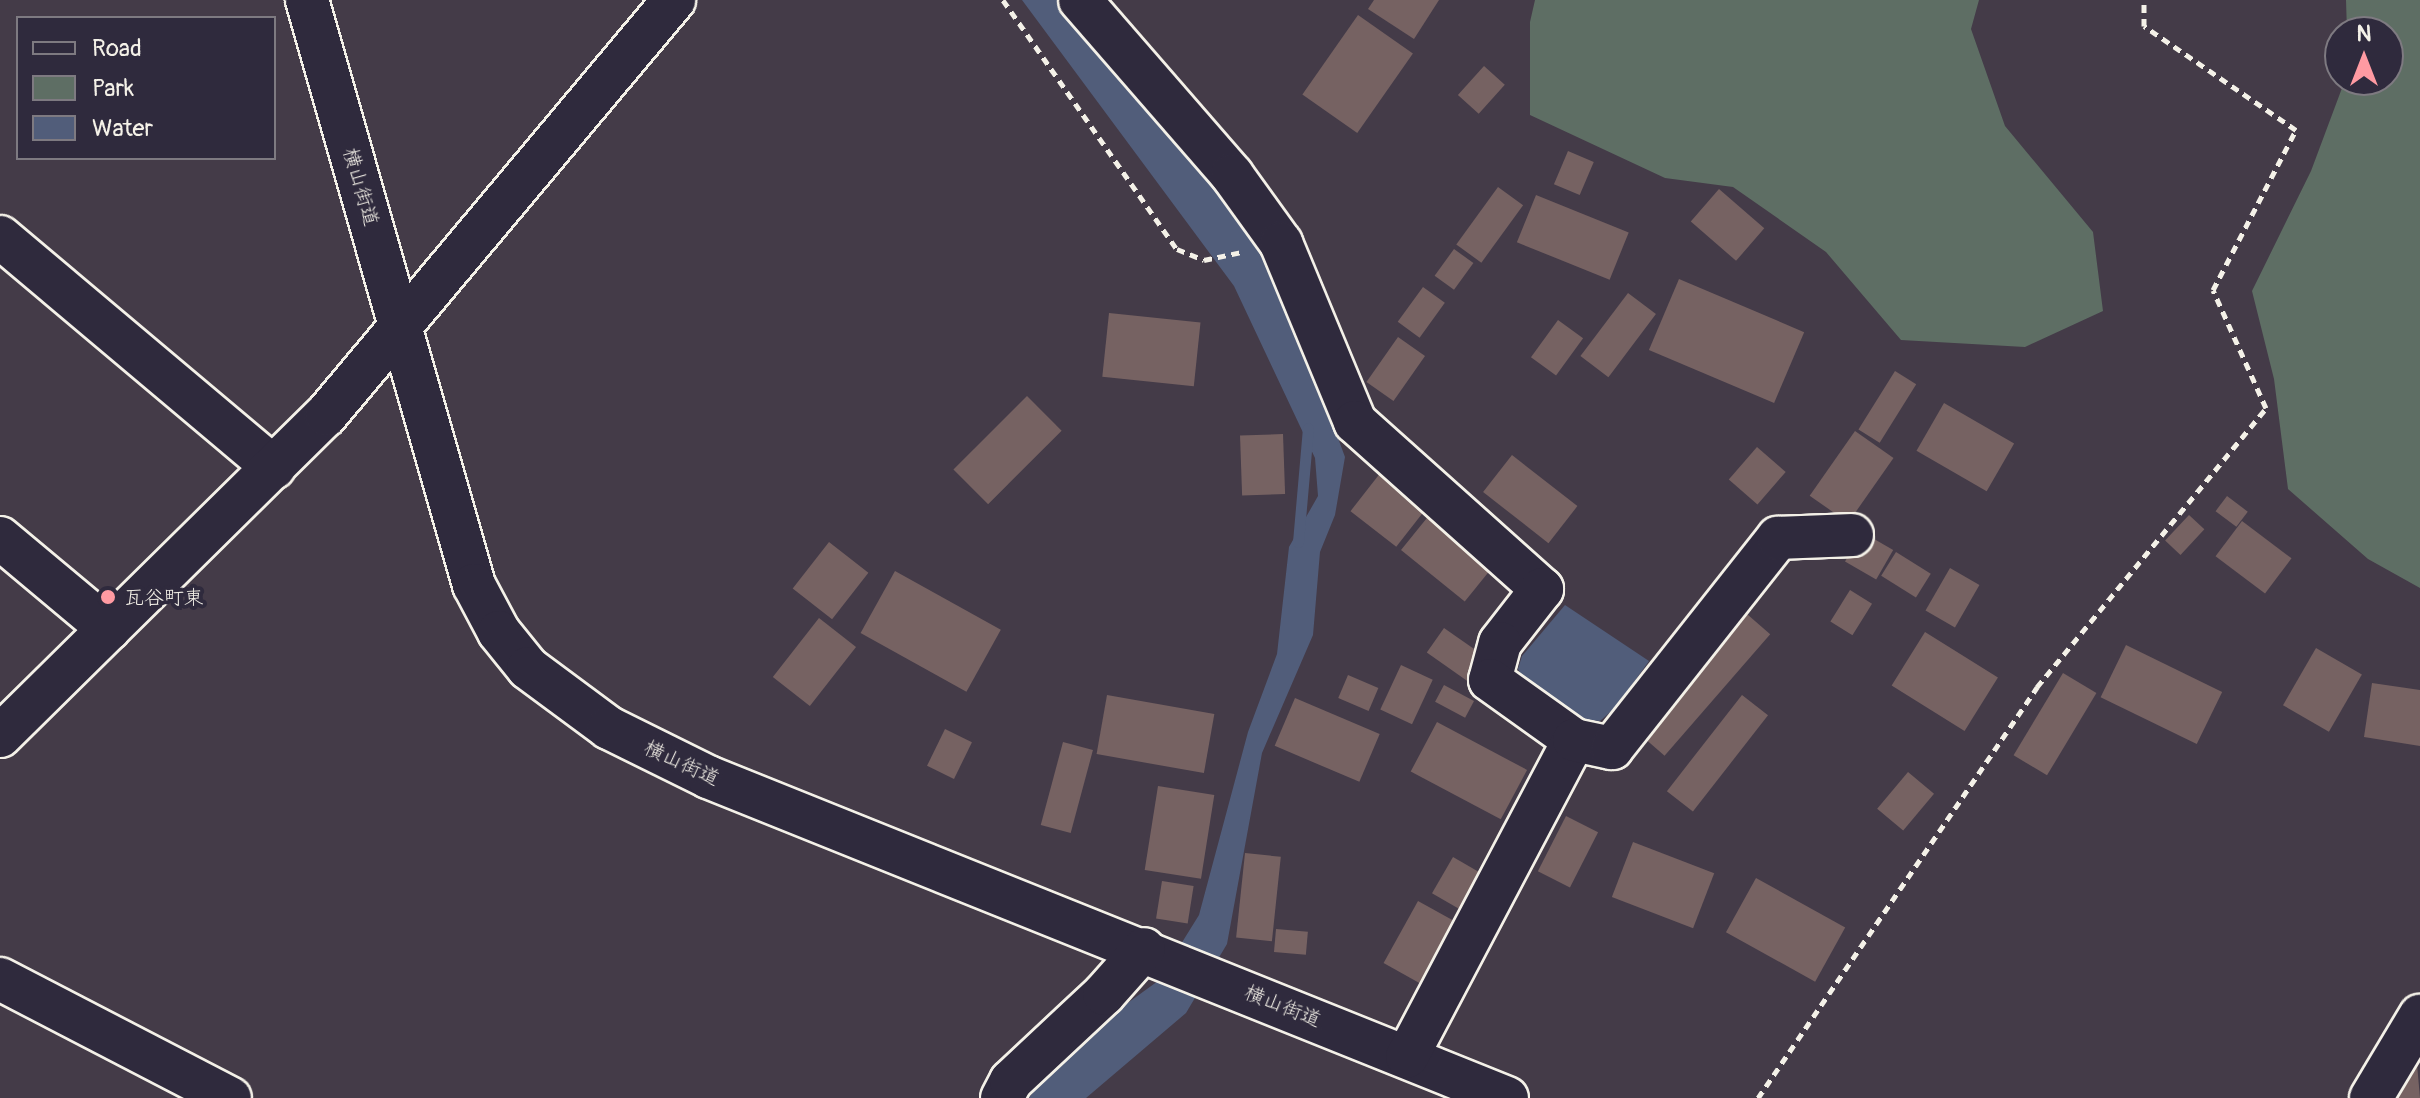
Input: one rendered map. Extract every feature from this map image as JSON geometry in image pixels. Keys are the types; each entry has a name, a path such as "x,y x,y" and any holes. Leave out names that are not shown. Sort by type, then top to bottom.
{"street":[{"name":"横山街道","path":"307,0 474,585 499,632 528,668 571,705 708,777 1144,949 1507,1098"},
{"path":"0,736 274,468 364,372 400,324 674,0"},
{"path":"1080,0 1232,175 1281,243 1355,422 1542,589 1500,643 1490,680 1574,740 1612,748 1778,538 1852,535"},
{"path":"0,237 274,468"},
{"path":"0,538 109,629"},
{"path":"1407,1057 1574,740"},
{"path":"1002,1098 1011,1081 1104,994 1144,949"},
{"path":"0,979 230,1098"},
{"path":"2371,1098 2420,1016"}],"path":[{"path":"1003,0 1177,249 1204,260 1281,243"},
{"path":"1758,1098 2037,687 2266,408 2213,290 2296,130 2144,26 2144,0"}],"green space":[{"path":"1535,0 1979,0 1971,29 2005,126 2093,232 2103,311 2025,347 1901,340 1826,252 1733,187 1665,178 1530,115 1530,22"},
{"path":"2346,0 2420,0 2420,588 2368,559 2288,489 2274,379 2252,291 2311,171 2339,96 2404,96 2404,16 2346,16"}],"water":[{"path":"1022,0 1058,0 1244,225 1291,311 1345,457 1335,515 1320,552 1313,635 1262,753 1227,944 1186,1013 1086,1098 1029,1098 1067,1047 1158,981 1199,915 1248,732 1277,654 1289,547 1318,496 1315,458 1234,286"},
{"path":"1565,605 1649,661 1616,707 1600,721 1587,720 1524,681 1518,669 1522,656"}],"building":[{"path":"1374,0 1439,0 1414,39 1368,9"},
{"path":"1358,15 1413,53 1357,133 1302,94"},
{"path":"1484,66 1505,85 1479,114 1458,95"},
{"path":"1568,151 1594,162 1580,195 1554,184"},
{"path":"1498,187 1523,205 1481,263 1456,244"},
{"path":"1719,189 1764,228 1736,261 1691,221"},
{"path":"1536,195 1629,232 1610,280 1517,242"},
{"path":"1454,249 1473,263 1454,290 1435,276"},
{"path":"1679,279 1804,332 1774,403 1649,350"},
{"path":"1423,287 1445,303 1420,338 1398,322"},
{"path":"1628,293 1656,314 1608,377 1580,356"},
{"path":"1109,313 1200,323 1194,386 1102,377"},
{"path":"1558,320 1583,338 1556,375 1531,357"},
{"path":"1398,337 1425,356 1393,401 1366,382"},
{"path":"1895,371 1916,384 1880,443 1858,430"},
{"path":"1027,396 1062,431 988,504 953,470"},
{"path":"1944,403 2014,444 1987,491 1916,451"},
{"path":"1855,431 1894,458 1848,523 1810,496"},
{"path":"1283,434 1285,494 1242,495 1240,436"},
{"path":"1757,447 1786,472 1757,504 1729,479"},
{"path":"1512,455 1577,506 1548,543 1483,492"},
{"path":"1385,467 1431,503 1396,547 1351,511"},
{"path":"2227,496 2248,512 2236,527 2216,511"},
{"path":"1435,508 1499,560 1465,602 1401,550"},
{"path":"2189,515 2204,529 2180,555 2165,541"},
{"path":"2242,521 2292,558 2265,593 2216,556"},
{"path":"1862,532 1893,550 1876,579 1845,561"},
{"path":"829,542 868,573 832,619 793,588"},
{"path":"1896,552 1931,574 1916,597 1881,576"},
{"path":"1950,568 1979,585 1955,627 1926,610"},
{"path":"895,571 1001,630 966,692 861,633"},
{"path":"1850,590 1872,604 1852,635 1830,621"},
{"path":"1740,608 1770,634 1665,756 1634,730"},
{"path":"819,618 856,647 810,706 773,677"},
{"path":"1444,628 1484,656 1467,681 1427,653"},
{"path":"1925,632 1998,678 1965,731 1892,685"},
{"path":"2126,645 2222,692 2197,744 2101,697"},
{"path":"2316,648 2362,674 2329,732 2283,705"},
{"path":"1401,665 1433,680 1412,724 1380,709"},
{"path":"2063,673 2096,693 2047,775 2014,755"},
{"path":"1348,675 1378,688 1369,711 1338,698"},
{"path":"2372,683 2420,690 2420,746 2364,737"},
{"path":"1444,685 1474,701 1465,718 1435,702"},
{"path":"1107,695 1214,714 1204,773 1097,754"},
{"path":"1742,695 1768,715 1693,811 1667,791"},
{"path":"1295,698 1380,734 1359,782 1275,746"},
{"path":"1437,722 1527,770 1501,819 1411,771"},
{"path":"945,729 972,742 954,779 927,766"},
{"path":"1063,742 1093,750 1071,833 1041,825"},
{"path":"1908,772 1934,794 1903,831 1877,809"},
{"path":"1158,786 1214,795 1201,879 1145,870"},
{"path":"1566,816 1598,832 1570,888 1538,871"},
{"path":"1633,842 1714,873 1693,928 1612,897"},
{"path":"1245,853 1281,857 1272,941 1236,938"},
{"path":"1453,857 1482,874 1461,910 1432,893"},
{"path":"1756,878 1845,927 1815,982 1726,932"},
{"path":"1162,881 1194,886 1188,924 1156,919"},
{"path":"1418,901 1457,923 1423,985 1384,963"},
{"path":"1276,929 1308,932 1306,955 1274,952"},
{"path":"2417,1064 2420,1098 2395,1098"}],"waterway":[{"path":"1298,542 1308,428"}],"place":[{"name":"瓦谷町東","path":"108,597"}]}
